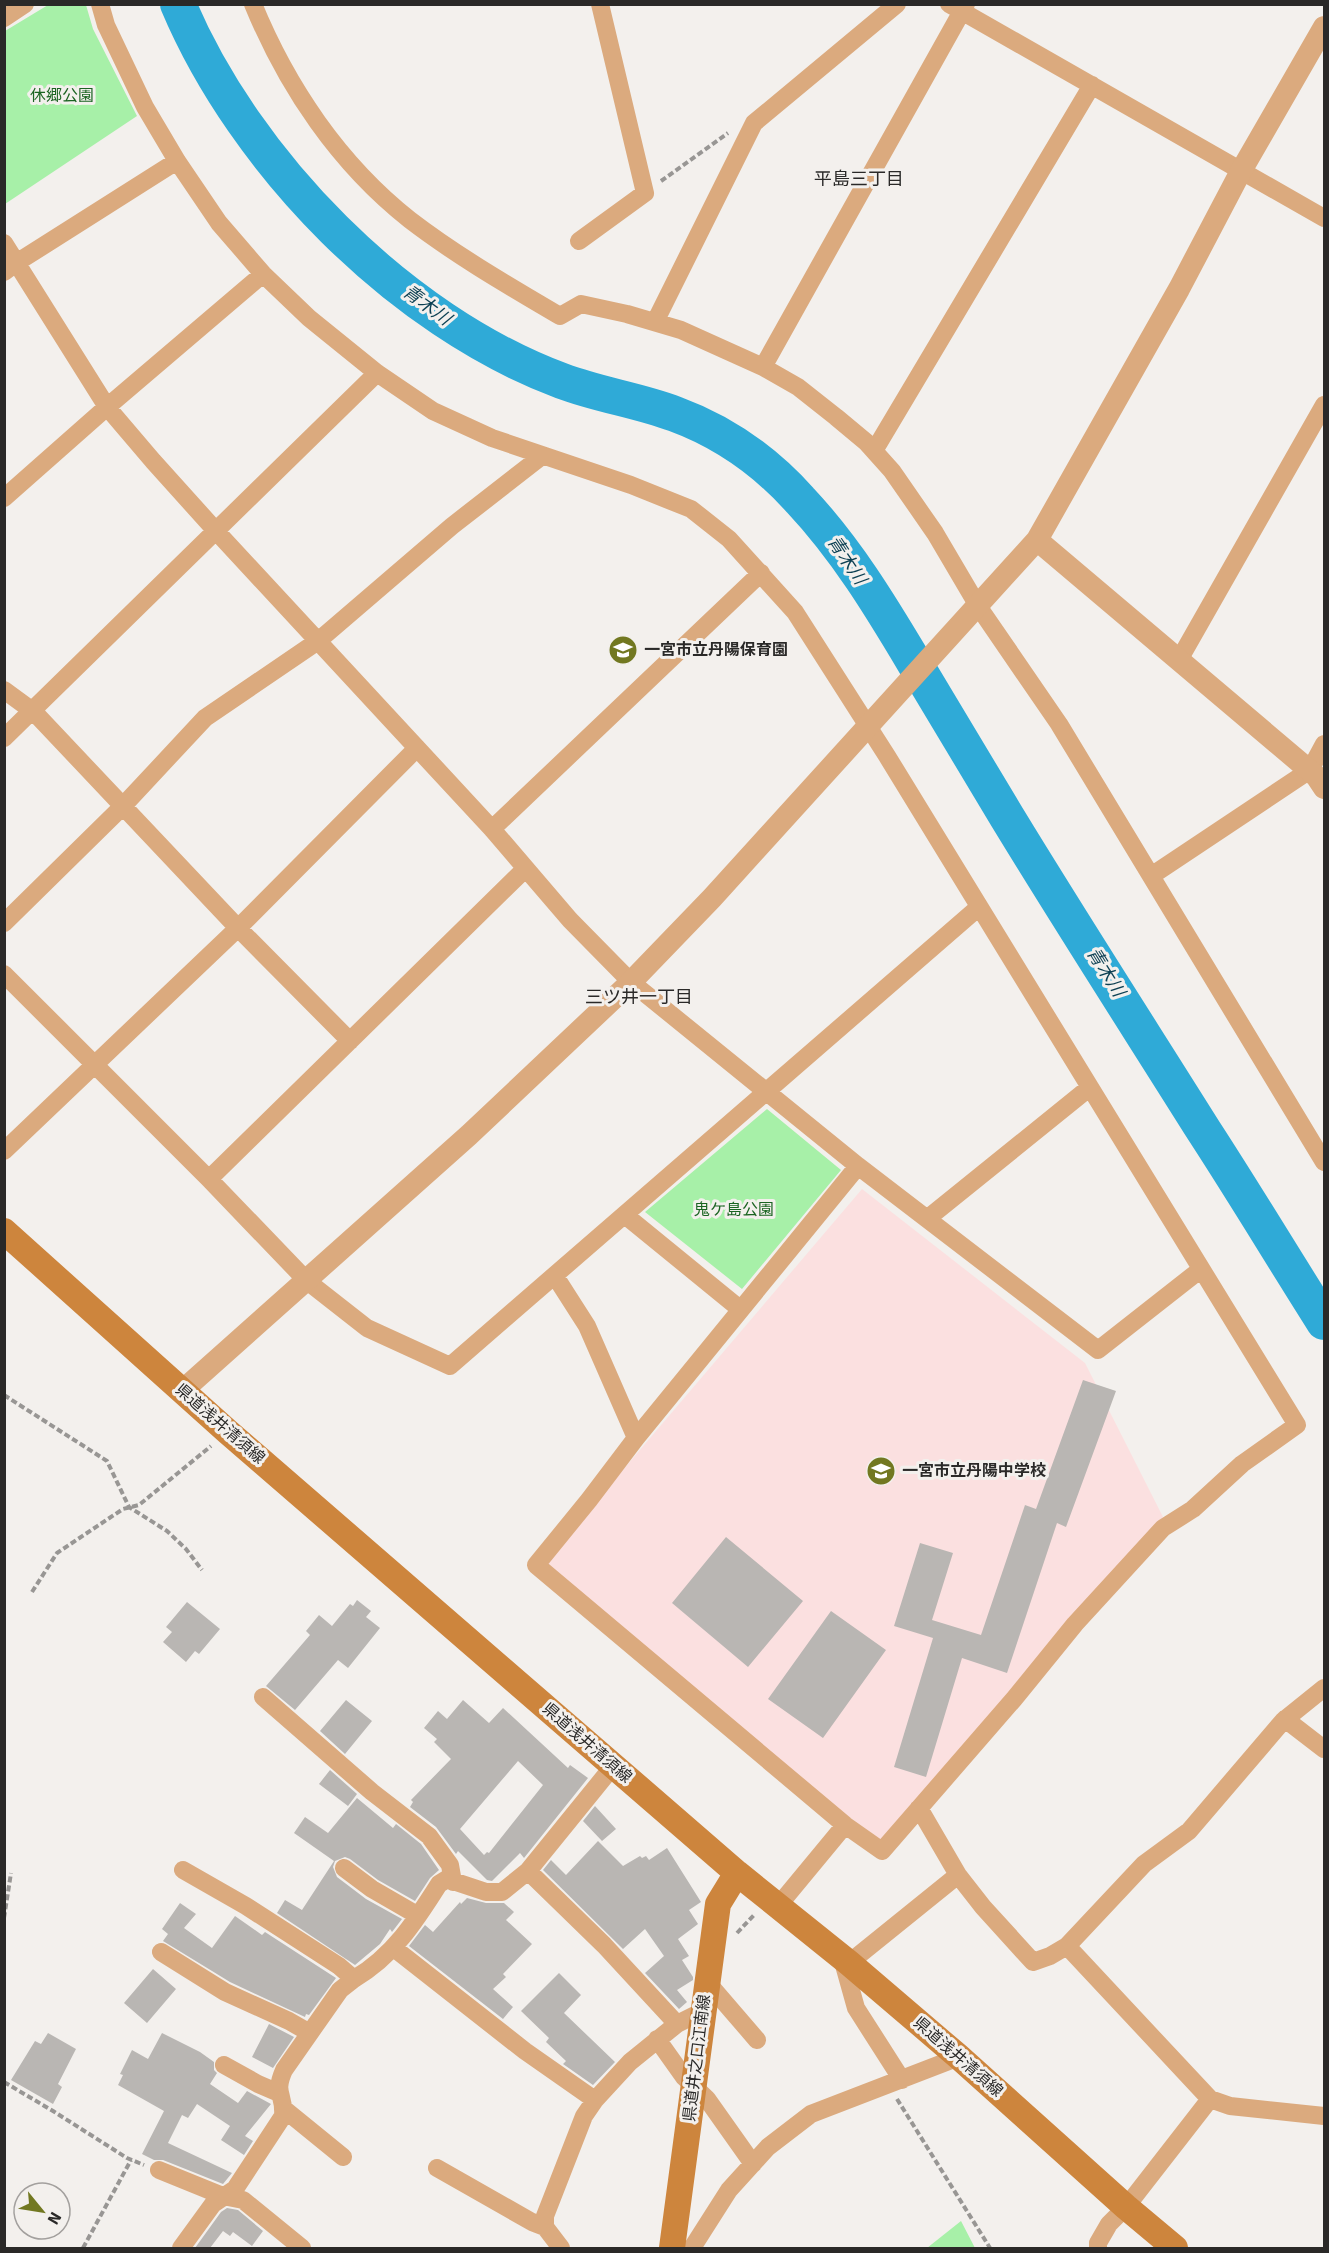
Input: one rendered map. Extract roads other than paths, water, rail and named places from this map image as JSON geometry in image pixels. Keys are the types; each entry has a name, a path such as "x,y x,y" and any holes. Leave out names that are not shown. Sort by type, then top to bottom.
{"main road":[{"name":"県道浅井清須線","path":"4,1231 228,1432 737,1873 845,1960 959,2057 1175,2248"},
{"name":"県道井之口江南線","path":"672,2248 718,1904 737,1873"}],"street":[{"path":"4,18 24,4"},
{"path":"100,4 106,25 145,107 177,161 219,223 263,274 309,318 377,373 433,411 492,438 631,485 691,509 729,538 795,612 1297,1425 1242,1464 1193,1509 1163,1528 1075,1624 882,1851 845,1825 536,1565 636,1438 858,1166"},
{"path":"253,4 296,91 330,140 368,183 410,219 452,249 560,316 581,304 655,322 681,330 763,367 798,387 859,435 874,451 892,471 935,533 973,612 1059,724 1324,1162"},
{"path":"579,241 645,193 600,4"},
{"path":"655,322 754,123 897,4"},
{"path":"763,367 959,7 1324,218"},
{"path":"182,1391 469,1135 631,982 712,898 1036,540 1179,289 1241,171 1324,27"},
{"path":"874,451 1092,85"},
{"path":"10,267 177,161"},
{"path":"4,243 10,267 108,406 216,531 492,829 570,920 631,982 858,1166 1098,1350 1200,1269"},
{"path":"4,498 263,274"},
{"path":"4,738 34,712 377,373"},
{"path":"1179,660 1324,405"},
{"path":"4,924 122,807 205,718 318,641 452,526 542,456"},
{"path":"1036,540 1310,770 1324,788"},
{"path":"492,829 761,573"},
{"path":"4,690 34,712 238,928 350,1041"},
{"path":"1151,876 1310,770 1324,744"},
{"path":"4,1150 238,928 417,748"},
{"path":"208,1179 525,869"},
{"path":"4,974 307,1281 367,1328 450,1366 626,1216 979,907"},
{"path":"928,1218 1089,1088"},
{"path":"626,1216 740,1310"},
{"path":"555,1276 588,1326 636,1438"},
{"path":"919,1808 958,1875 983,1907 1033,1962 1050,1956 1067,1946 1144,1864 1189,1831 1285,1719 1324,1688"},
{"path":"263,1697 364,1786 429,1836 450,1865 453,1882"},
{"path":"1285,1719 1324,1749"},
{"path":"181,2248 213,2204 235,2190 283,2116 278,2084 284,2070 340,1990 375,1967 395,1948 439,1884 447,1879 486,1892 502,1892 528,1871 614,1765"},
{"path":"773,1902 845,1825"},
{"path":"344,1868 372,1889 417,1915"},
{"path":"183,1870 246,1906 339,1966 354,1979"},
{"path":"528,1871 604,1945 677,2024"},
{"path":"895,2082 856,2007 845,1960 958,1875"},
{"path":"1067,1946 1210,2099 1230,2106 1324,2116"},
{"path":"395,1948 525,2051 595,2100"},
{"path":"161,1952 225,1992 310,2033"},
{"path":"707,1982 757,2040"},
{"path":"545,2227 545,2216 549,2203 584,2116 595,2100 630,2062 677,2024 703,2011"},
{"path":"657,2040 684,2077 707,2099 753,2164"},
{"path":"692,2248 729,2190 768,2147 811,2114 959,2057"},
{"path":"224,2065 281,2101 343,2157"},
{"path":"1098,2248 1098,2243 1109,2224 1126,2207 1210,2099"},
{"path":"437,2168 532,2222 545,2227 562,2248"},
{"path":"159,2170 223,2196 243,2200 302,2248"}],"waterway":[{"name":"青木川","path":"178,4 207,63 243,122 286,177 334,230 387,277 443,319 502,354 576,386 675,414 727,439 773,473 817,519 875,599 1031,856 1324,1322"}],"place":[{"name":"一宮市立丹陽保育園","path":"623,650"},
{"name":"一宮市立丹陽中学校","path":"881,1471"}],"district":[{"name":"平島三丁目","path":"859,179"},
{"name":"三ツ井一丁目","path":"639,997"}],"park label":[{"name":"休郷公園","path":"62,96"},
{"name":"鬼ケ島公園","path":"734,1210"}]}
